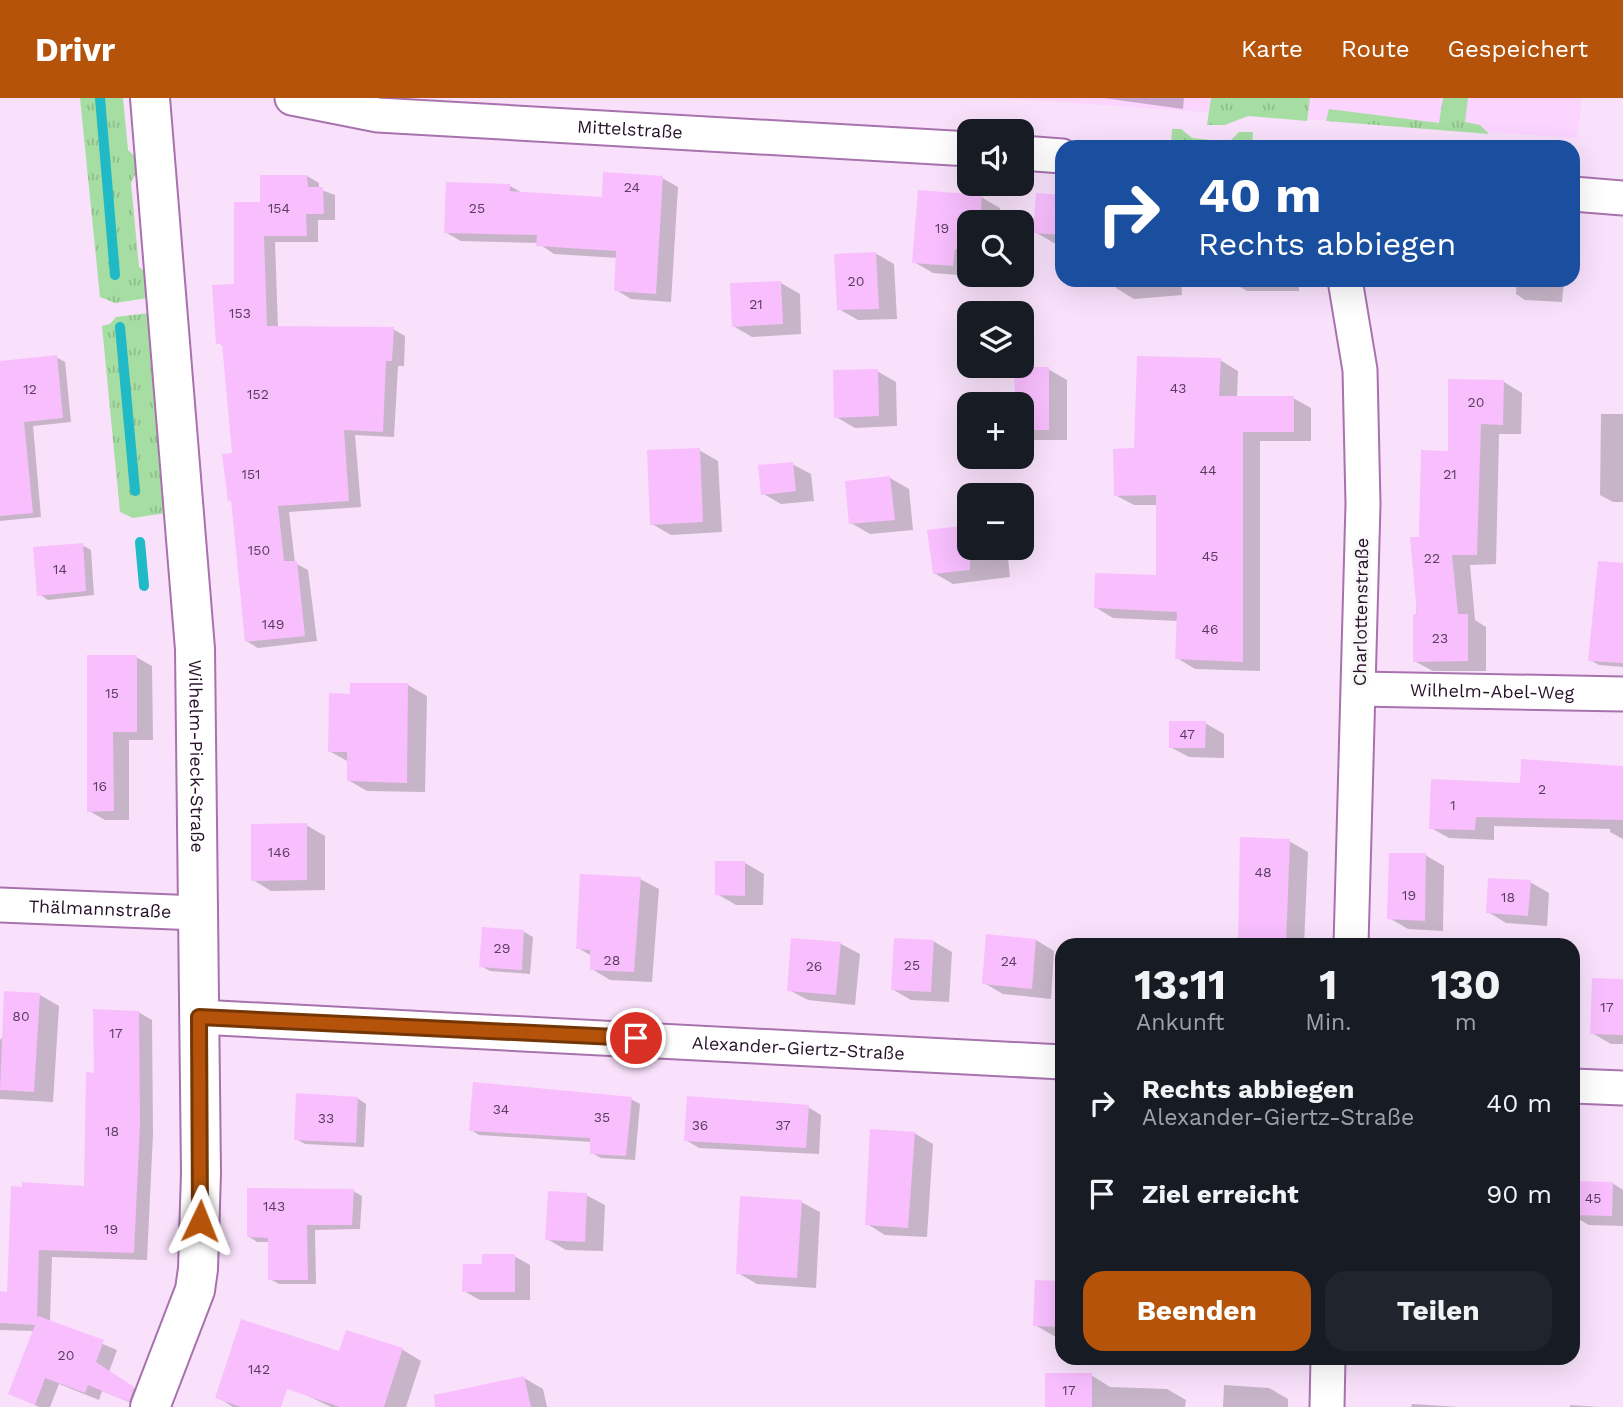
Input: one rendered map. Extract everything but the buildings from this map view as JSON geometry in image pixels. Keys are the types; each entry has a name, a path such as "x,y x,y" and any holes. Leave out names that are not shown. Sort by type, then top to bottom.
{"street":[{"name":"Wilhelm-Pieck-Straße","path":"150,98 195,649 201,1173 198,1269 194,1290 150,1407"},
{"name":"Mittelstraße","path":"292,98 378,115 957,148"},
{"path":"1034,154 1055,155"},
{"path":"1580,195 1623,198"},
{"name":"Charlottenstraße","path":"1347,287 1360,370 1363,504 1351,938"},
{"name":"Wilhelm-Abel-Weg","path":"1359,689 1623,694"},
{"name":"Thälmannstraße","path":"0,905 198,913"},
{"name":"Alexander-Giertz-Straße","path":"199,1017 1055,1062"},
{"path":"1580,1086 1623,1088"},
{"path":"1326,1407 1328,1365"}],"shaded area":[{"path":"1002,98 1582,98 1577,138"}],"green space":[{"path":"80,98 123,98 128,150 141,162 131,183 139,267 152,276 148,298 115,303 100,297"},
{"path":"1211,98 1310,98 1307,121 1248,116 1225,125 1207,125"},
{"path":"1443,98 1468,98 1465,122 1480,125 1489,134 1326,121 1329,109 1439,123"},
{"path":"1172,129 1181,129 1192,138 1210,140 1171,140"},
{"path":"1239,132 1253,132 1252,140 1231,140"},
{"path":"149,313 173,512 133,518 120,512 102,326 110,324 116,317"}],"waterway":[{"path":"100,98 115,275"},
{"path":"120,327 135,491"},
{"path":"140,542 144,586"}],"route":[{"path":"200,1221 199,1017 636,1038"}]}
